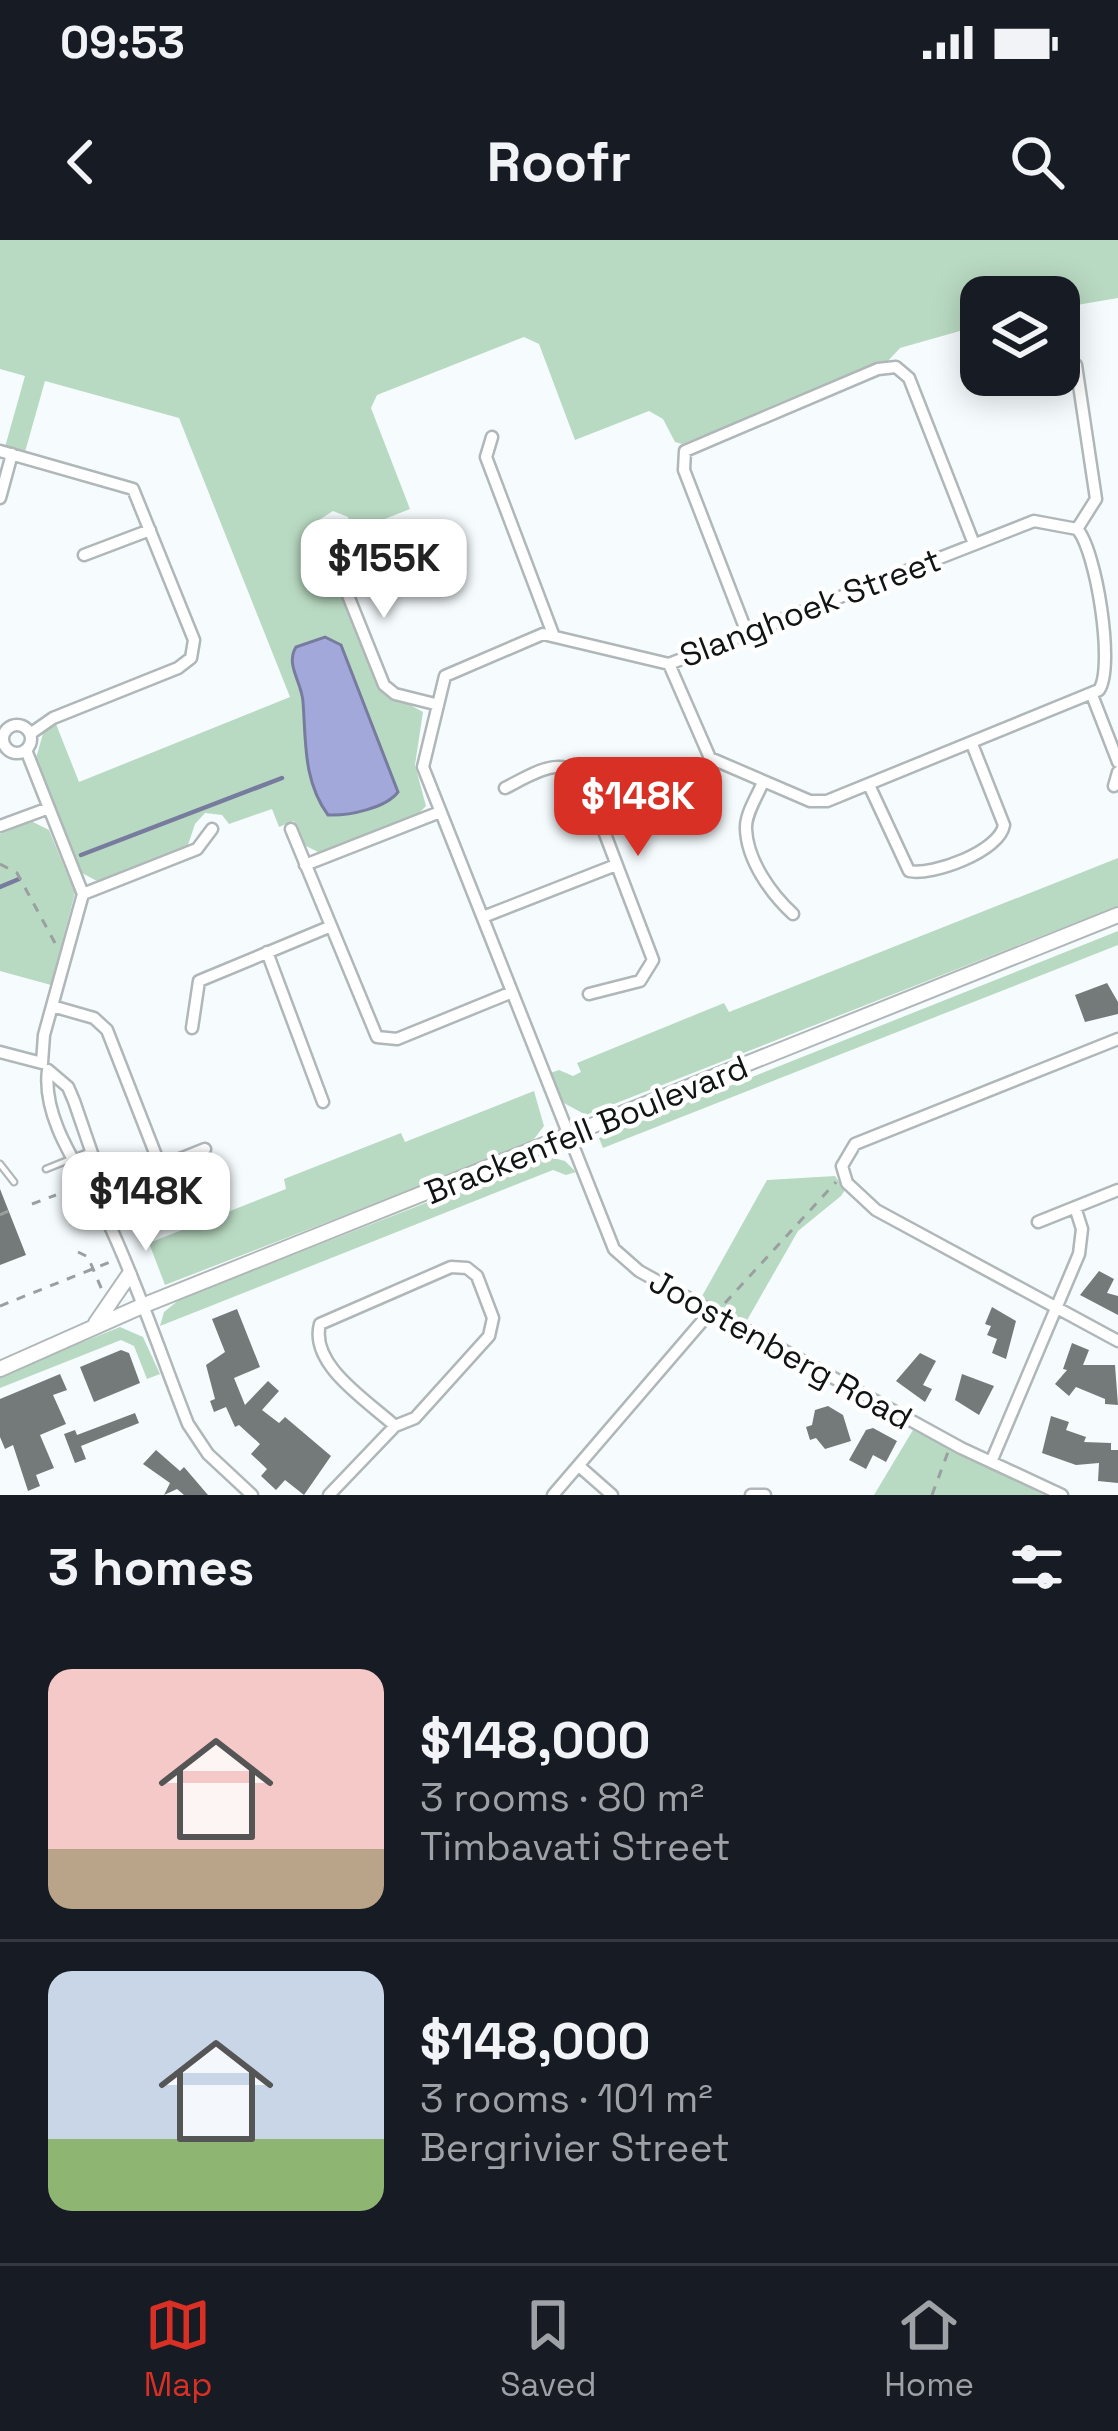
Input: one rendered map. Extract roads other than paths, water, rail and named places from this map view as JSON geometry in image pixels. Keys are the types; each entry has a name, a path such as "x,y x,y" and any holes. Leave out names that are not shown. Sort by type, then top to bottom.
{"street":[{"path":"747,632 684,470 685,451 878,369 896,367 909,378 974,544"},
{"path":"669,664 706,755 818,803 1092,695 1109,667 1088,548 1077,529 1096,499 1080,392"},
{"path":"291,829 370,1030 381,1039 397,1039 510,993 421,760 450,671 534,637 553,634 486,457 492,436"},
{"path":"0,498 6,452 128,485 194,640 191,658 178,668 41,724 30,734 26,750 82,894 52,1006 45,1066 49,1100 107,1219 194,1434 251,1495"},
{"name":"Slanghoek Street","path":"553,634 669,664 1041,519 1077,529"},
{"path":"334,528 329,548 384,685 395,694 436,704"},
{"path":"84,555 150,530"},
{"path":"1092,695 1118,762"},
{"path":"0,716 12,727"},
{"path":"26,750 17,753 5,746 5,733 21,726 30,734"},
{"path":"869,785 908,871 922,873 992,845 1004,825 972,744"},
{"path":"505,788 548,766 577,772 650,946 651,968 640,981 589,994"},
{"path":"1114,786 1118,772"},
{"path":"764,782 747,835 770,893 794,914"},
{"path":"0,826 49,808"},
{"path":"305,865 440,812"},
{"path":"82,894 196,849 212,829"},
{"path":"483,917 616,865"},
{"name":"Brackenfell Boulevard","path":"0,1359 53,1342 1118,915"},
{"path":"192,1028 199,981 329,927"},
{"path":"267,952 323,1102"},
{"name":"Joostenberg Road","path":"510,993 621,1257 952,1444 1062,1495"},
{"path":"52,1006 94,1018 107,1030 182,1222"},
{"path":"1118,1039 855,1144 843,1160 845,1179 876,1210 1118,1341"},
{"path":"0,1052 45,1066 68,1087 106,1194 107,1219"},
{"path":"160,1167 205,1149"},
{"path":"1038,1222 1118,1190"},
{"path":"991,1462 1079,1255 1082,1228 1075,1207"},
{"path":"328,1495 394,1426 415,1418 492,1332 492,1314 477,1276 467,1268 451,1267 320,1324 317,1336 326,1361 394,1426"},
{"path":"92,1326 129,1276"},
{"path":"553,1495 714,1313"},
{"name":"Brackenfell Boulevard","path":"0,1369 53,1342"},
{"path":"579,1466 612,1495"},
{"path":"751,1495 765,1495"}],"lane":[{"path":"46,1169 92,1151"},
{"path":"0,1164 14,1182"}],"water":[{"path":"325,637 341,645 398,792 376,807 346,814 328,815 314,788 302,695 292,660 296,647"}],"waterway":[{"path":"81,855 282,778"},
{"path":"0,887 19,879"}]}
